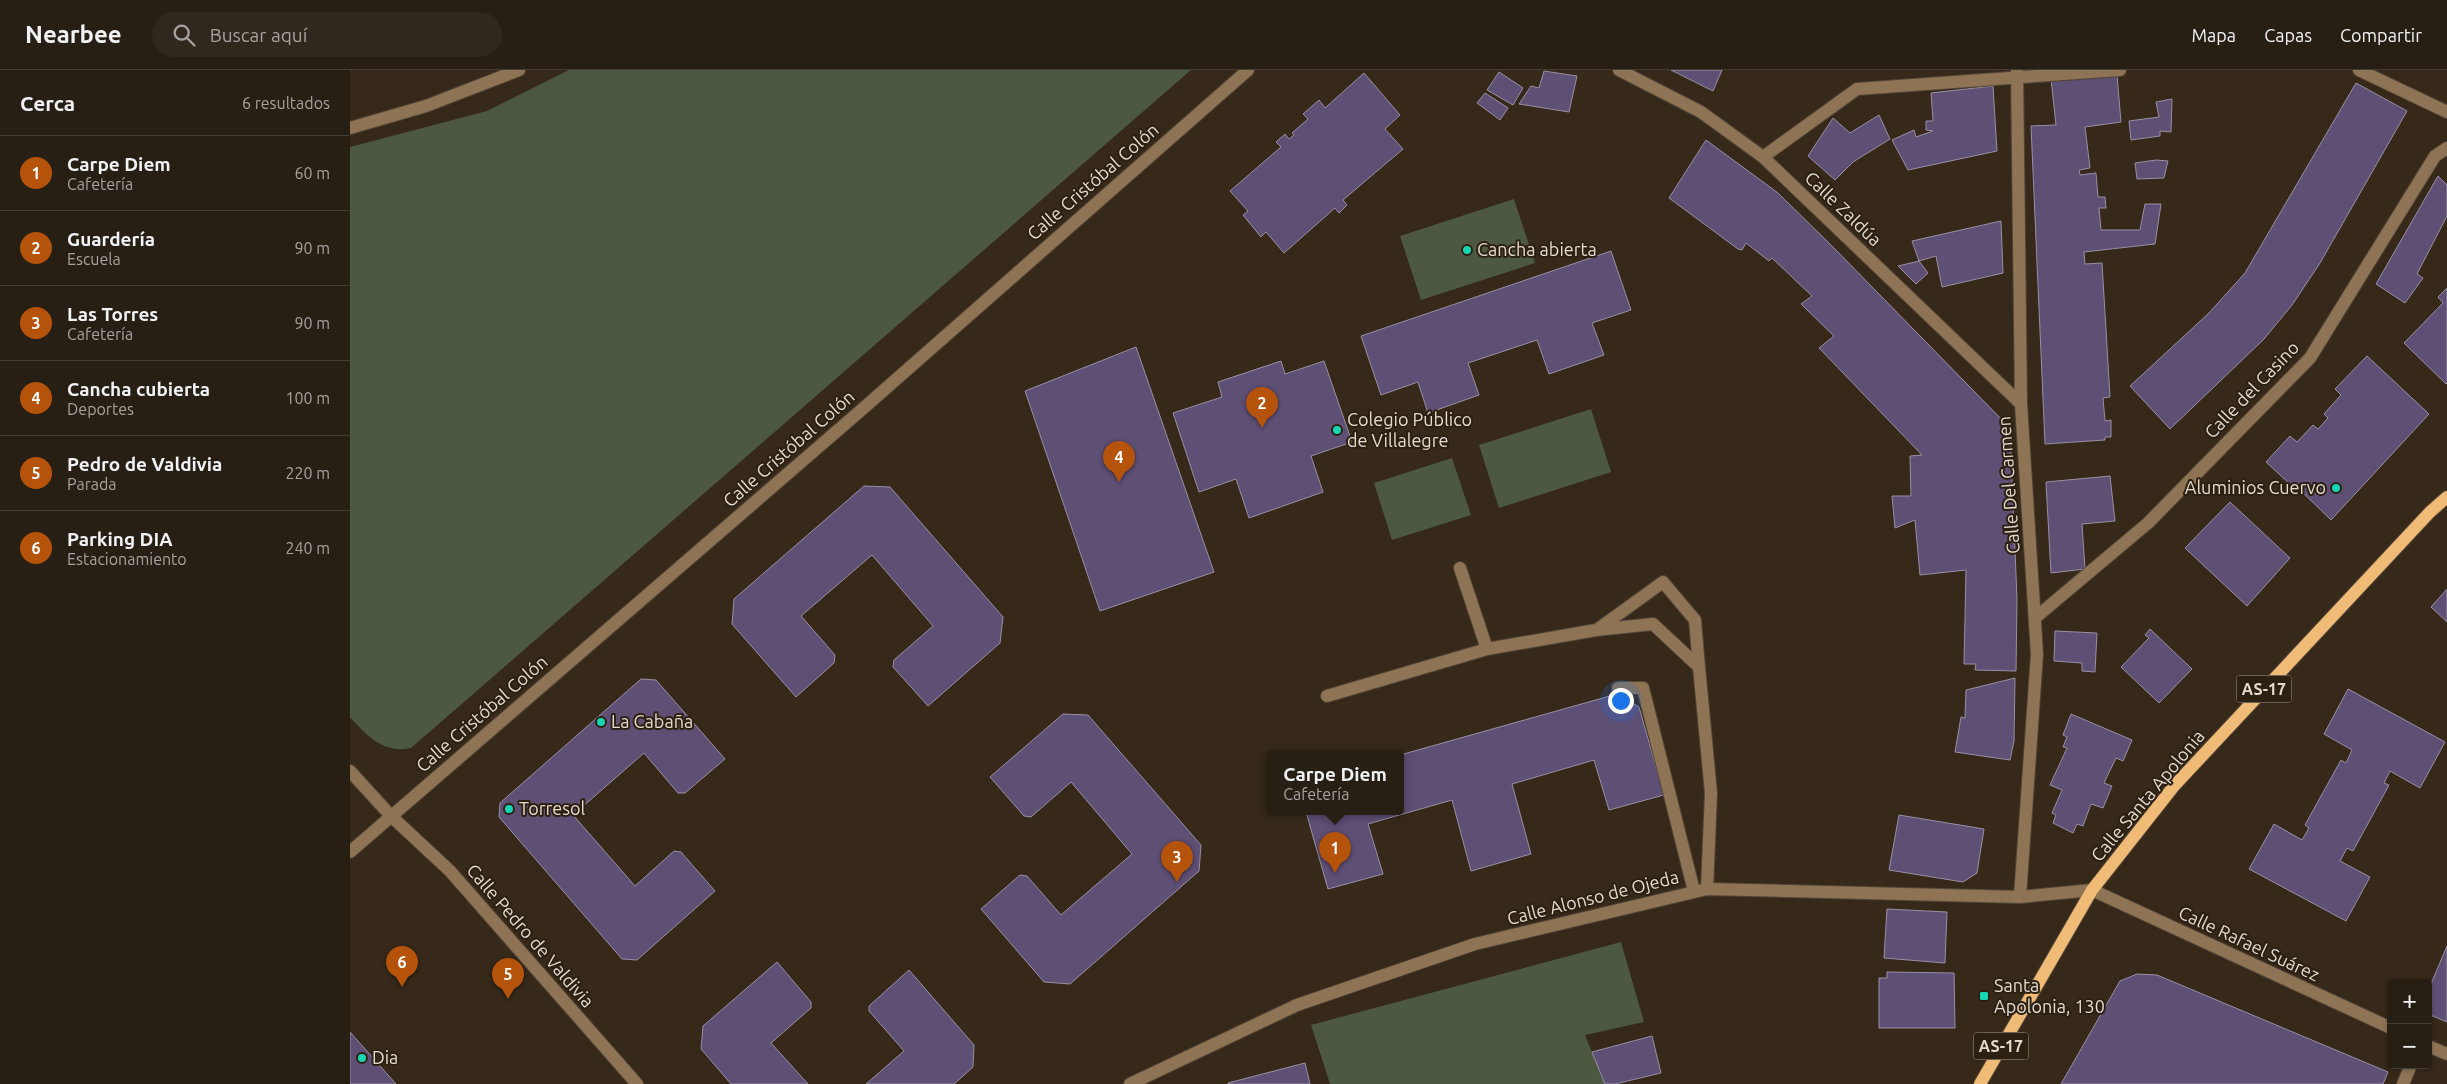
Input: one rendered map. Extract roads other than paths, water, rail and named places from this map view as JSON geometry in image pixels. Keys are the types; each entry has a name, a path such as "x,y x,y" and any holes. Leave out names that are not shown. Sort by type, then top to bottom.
{"main road":[{"name":"Calle Santa Apolonia","path":"1980,1084 2092,890 2174,786 2430,512 2447,497"}],"street":[{"path":"350,128 426,106 519,70"},
{"name":"Calle Cristóbal Colón","path":"350,852 866,406 1248,70"},
{"name":"Calle Zaldúa","path":"1619,70 1701,112 1763,157 2021,404"},
{"path":"1763,157 1857,89 2017,74 2120,70"},
{"path":"2359,70 2447,112"},
{"name":"Calle Del Carmen","path":"2017,74 2021,404 2037,654 2020,897"},
{"name":"Calle del Casino","path":"2035,618 2148,523 2310,358 2435,156 2447,148"},
{"path":"1460,568 1487,649"},
{"path":"1596,630 1663,582 1694,620 1710,793 1707,889"},
{"path":"1327,696 1487,649 1596,630 1653,624 1698,667"},
{"path":"1618,688 1643,688 1694,891"},
{"name":"Calle Pedro de Valdivia","path":"350,771 391,816 450,871 637,1084"},
{"name":"Calle Alonso de Ojeda","path":"1130,1084 1297,1005 1466,947 1694,891 1707,889 2020,897 2092,890"},
{"name":"Calle Rafael Suárez","path":"2092,890 2387,1026"},
{"path":"2432,1048 2447,1054"},
{"path":"2404,1084 2410,1069"}],"place":[{"name":"Cancha abierta","path":"1467,250"},
{"name":"Guardería","path":"1262,428"},
{"name":"Colegio Público de Villalegre","path":"1337,430"},
{"name":"Cancha cubierta","path":"1119,482"},
{"name":"Aluminios Cuervo","path":"2336,488"},
{"name":"La Cabaña","path":"601,722"},
{"name":"Torresol","path":"509,809"},
{"name":"Carpe Diem","path":"1335,873"},
{"name":"Las Torres","path":"1177,882"},
{"name":"Parking DIA","path":"402,987"},
{"name":"Santa Apolonia, 130","path":"1984,996"},
{"name":"Pedro de Valdivia","path":"508,999"},
{"name":"Dia","path":"362,1058"}]}
